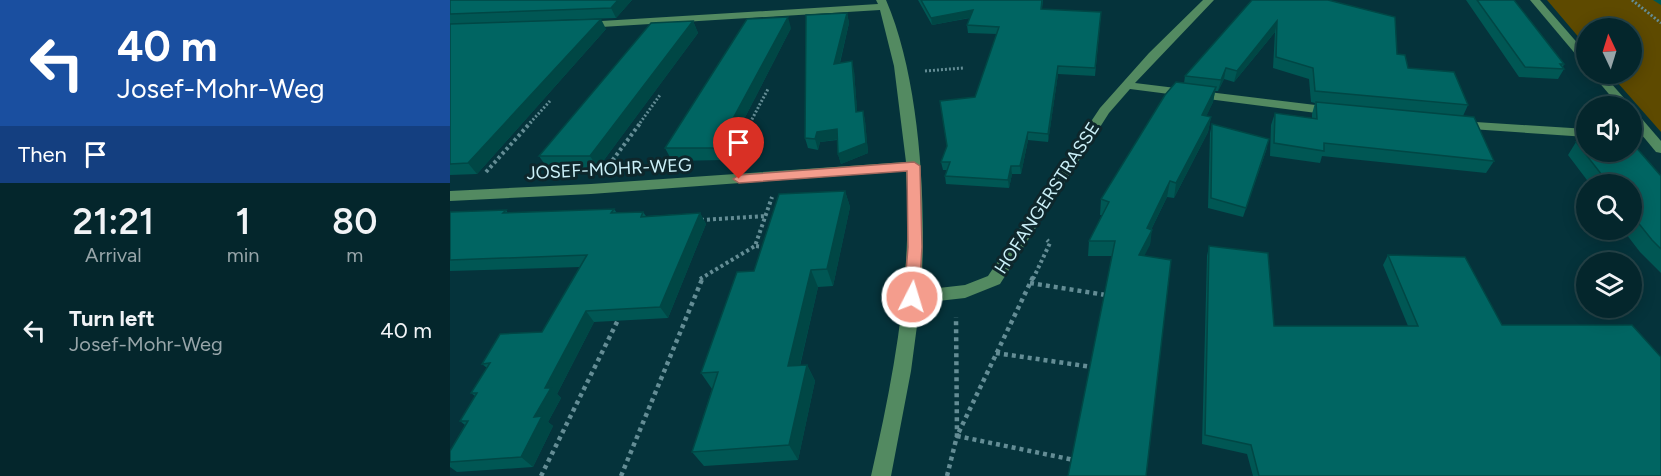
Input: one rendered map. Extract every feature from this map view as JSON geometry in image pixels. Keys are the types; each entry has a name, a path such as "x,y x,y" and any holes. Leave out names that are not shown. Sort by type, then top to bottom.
{"street":[{"name":"HOFANGERSTRASSE","path":"912,297 956,295 978,289 994,280 1104,111 1126,85 1209,0"},
{"path":"1535,0 1576,48"},
{"path":"575,26 883,4 894,34 914,166 915,224 912,297 899,389 881,476"},
{"path":"1606,84 1616,96"},
{"path":"1126,85 1346,113"},
{"path":"1450,124 1576,132"},
{"path":"1642,127 1661,149"},
{"path":"1642,137 1651,137"},
{"name":"JOSEF-MOHR-WEG","path":"450,196 719,181 914,166"}],"path":[{"path":"1632,0 1661,23"},
{"path":"926,71 963,68"},
{"path":"719,181 768,89"},
{"path":"591,189 660,95"},
{"path":"466,195 550,101"},
{"path":"756,246 779,176"},
{"path":"698,221 766,216"},
{"path":"947,476 957,436 1050,243 1031,224"},
{"path":"621,476 699,279 756,246 769,247"},
{"path":"1030,283 1106,295"},
{"path":"956,295 957,436"},
{"path":"541,476 620,316"},
{"path":"996,353 1092,367"},
{"path":"957,436 1074,460"}],"shaded area":[{"path":"1547,0 1661,0 1661,132 1642,110 1642,96 1629,96 1619,84 1642,84 1642,18 1576,18 1576,34"}],"building":[{"path":"450,0 618,0 611,8 450,14"},
{"path":"921,0 1042,0 1041,9 1101,12 1095,68 1058,66 1048,134 1028,132 1020,166 1011,166 1008,180 945,176 950,162 941,162 947,146 940,101 975,97 999,27 967,25 973,10 931,18"},
{"path":"1252,0 1328,0 1395,17 1397,54 1405,55 1408,68 1454,72 1468,105 1315,91 1313,68 1276,57 1277,21 1237,71 1226,68 1221,80 1185,76"},
{"path":"1477,0 1514,0 1564,64 1560,64 1564,69 1525,67"},
{"path":"847,13 834,64 852,61 856,112 863,111 866,143 838,154 837,129 817,132 815,139 805,138 806,15"},
{"path":"788,17 717,148 665,148 747,19"},
{"path":"601,19 468,163 450,164 450,24"},
{"path":"693,21 590,156 539,156 651,23"},
{"path":"1176,82 1216,87 1202,115 1211,117 1176,183 1170,181 1147,228 1152,230 1139,255 1171,260 1146,476 1068,476 1115,241 1089,241 1109,202 1101,199 1165,95"},
{"path":"1316,102 1474,117 1494,161 1324,143 1324,151 1274,143 1275,113 1317,119"},
{"path":"1212,124 1269,139 1246,208 1211,198"},
{"path":"1642,154 1661,176 1661,249 1642,228 1642,174 1601,174 1592,162 1642,162"},
{"path":"845,191 827,269 811,270 788,366 807,365 789,445 692,452 718,372 701,373 737,272 754,271 779,194"},
{"path":"614,209 611,213 643,212 641,217 700,213 660,307 586,311 545,388 551,388 534,417 542,416 521,457 450,462 450,451 468,421 460,421 477,393 471,393 490,363 482,364 500,334 542,332 587,255 450,260 450,212 506,210 503,213"},
{"path":"1209,246 1268,253 1274,326 1418,326 1388,255 1465,257 1502,325 1632,325 1661,357 1661,476 1259,476 1251,445 1205,435"}],"route":[{"path":"739,179 914,166 915,264 912,297"}]}
